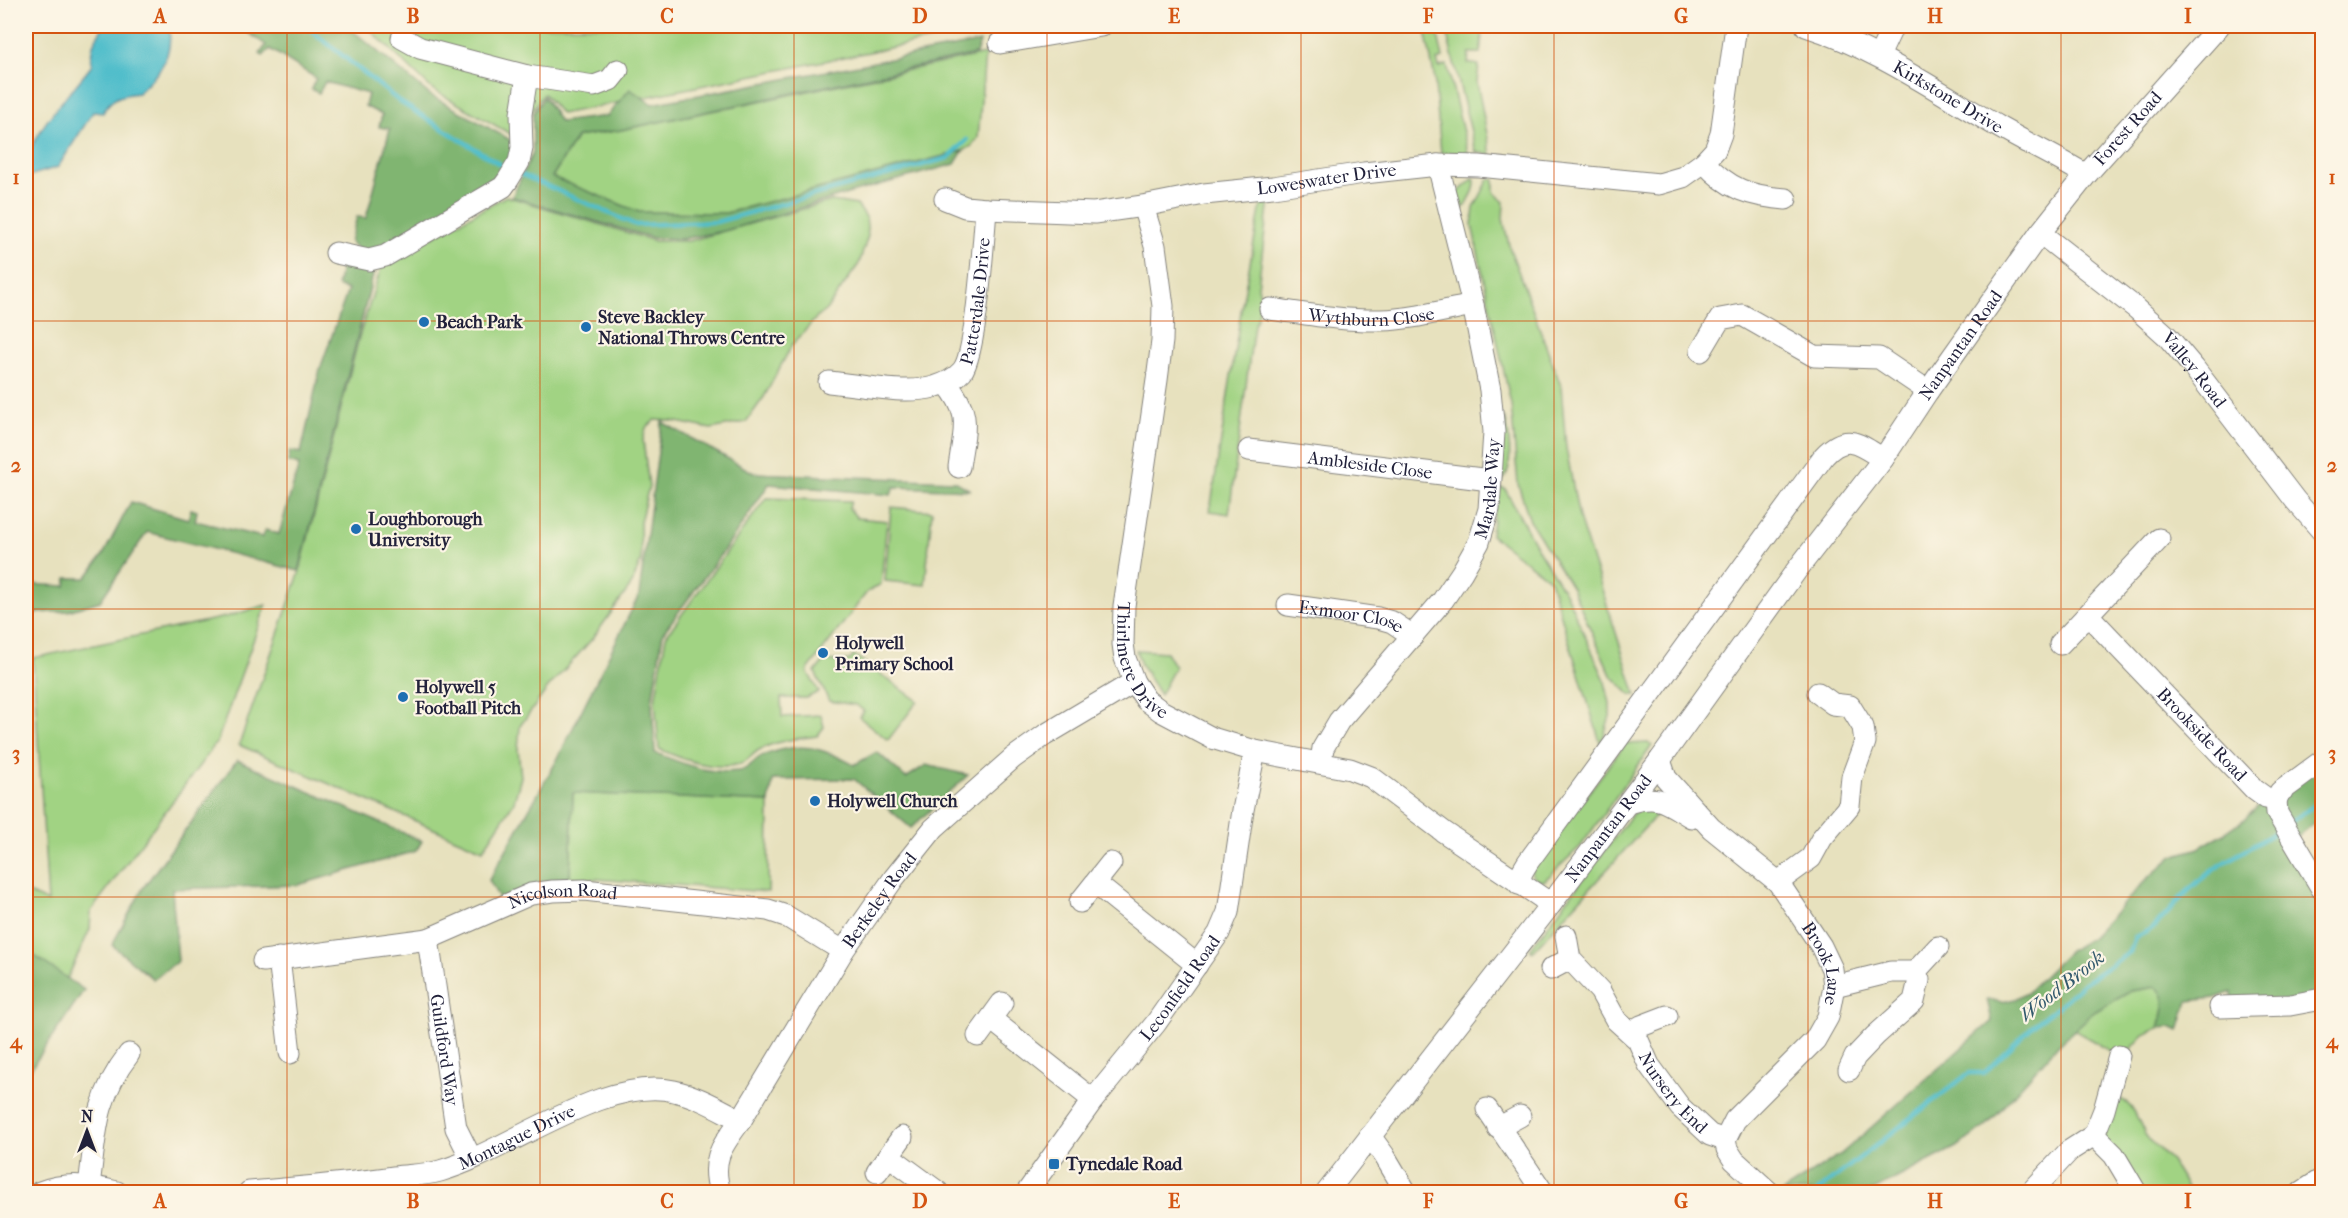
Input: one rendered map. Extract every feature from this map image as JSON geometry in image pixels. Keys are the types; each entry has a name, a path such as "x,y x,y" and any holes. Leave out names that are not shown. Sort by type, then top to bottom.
{"street":[{"path":"1000,43 1100,26"},
{"name":"Loweswater Drive","path":"945,199 966,207 986,209 1094,213 1204,194 1438,165 1479,166 1659,184 1683,177 1704,162 1714,150 1725,120 1736,26"},
{"name":"Kirkstone Drive","path":"1806,26 1829,33 1879,56 2018,138 2067,162 2086,175"},
{"path":"1879,56 1893,26"},
{"name":"Forest Road","path":"2040,233 2086,175 2219,26"},
{"path":"402,38 420,48 527,76 594,86 610,80 618,70"},
{"path":"336,252 369,260 385,256 502,187 519,162 522,148 521,114 527,76"},
{"path":"1704,162 1713,172 1736,189 1750,195 1772,192"},
{"name":"Mardale Way","path":"1321,762 1323,748 1339,721 1443,600 1479,542 1489,509 1494,432 1490,390 1473,305 1438,165"},
{"name":"Thirlmere Drive","path":"1143,206 1160,277 1163,318 1157,380 1124,606 1123,644 1125,658 1134,682 1146,700 1179,723 1212,738 1254,751 1350,769 1371,777 1551,904"},
{"name":"Patterdale Drive","path":"838,387 911,390 932,388 946,383 963,371 970,351 986,209"},
{"name":"Nanpantan Road","path":"1327,1192 1660,760 1796,571 1883,459 1928,391 2040,233"},
{"name":"Valley Road","path":"2040,233 2137,309 2167,336 2295,500 2322,531"},
{"name":"Wythburn Close","path":"1270,309 1379,320 1400,319 1473,305"},
{"path":"1701,351 1720,319 1742,315 1814,356 1879,358 1928,391"},
{"name":"Patterdale Drive","path":"946,383 960,400 966,417 959,467"},
{"path":"1520,884 1522,872 1528,862 1572,800 1824,456 1834,446 1845,441 1860,445 1883,459"},
{"name":"Ambleside Close","path":"1249,450 1490,480"},
{"path":"2060,644 2160,539"},
{"name":"Exmoor Close","path":"1288,604 1378,618 1392,622 1413,636"},
{"name":"Brookside Road","path":"2088,615 2255,790 2266,798 2276,800"},
{"name":"Berkeley Road","path":"720,1192 715,1175 717,1159 726,1140 741,1120 843,951 894,878 934,828 1013,758 1045,735 1134,682"},
{"path":"1778,882 1811,858 1822,838 1855,811 1852,777 1865,742 1856,700 1833,704 1818,693"},
{"name":"Leconfield Road","path":"1027,1192 1093,1100 1156,1023 1219,933 1228,912 1254,751"},
{"name":"Brook Lane","path":"1660,760 1666,778 1711,828 1778,882 1821,946 1832,969 1834,986 1828,1017 1815,1040 1735,1120 1725,1140"},
{"path":"2322,760 2280,792 2276,800 2277,813 2322,889"},
{"name":"Brook Lane","path":"1628,803 1646,797 1659,799 1711,828"},
{"path":"1080,902 1111,863"},
{"path":"1095,884 1197,965"},
{"name":"Nicolson Road","path":"290,1053 295,1017 271,959 428,939 531,894 584,890 768,910 786,916 843,951"},
{"path":"1551,969 1570,958 1566,936"},
{"name":"Guildford Way","path":"428,939 456,1128 471,1158"},
{"path":"1834,986 1891,972 1915,972 1938,946"},
{"name":"Nursery End","path":"1570,958 1600,992 1616,1020 1638,1040 1649,1065 1680,1107 1710,1135 1725,1140"},
{"path":"1848,1058 1914,1001 1919,980 1915,972"},
{"path":"2229,1001 2290,1005 2322,999"},
{"name":"Nursery End","path":"1631,1032 1666,1016"},
{"path":"990,1020 1093,1100"},
{"path":"89,1186 100,1109 114,1074 129,1054"},
{"path":"2031,1192 2069,1150 2094,1134 2104,1110 2119,1056"},
{"name":"Montague Drive","path":"249,1192 439,1171 576,1111 628,1091 646,1089 673,1091 697,1098 741,1120"},
{"path":"1486,1109 1543,1192"},
{"path":"1498,1128 1520,1116"},
{"path":"2094,1134 2114,1155 2136,1192"},
{"path":"1370,1136 1406,1192"},
{"path":"902,1137 883,1164 938,1192"},
{"path":"1725,1140 1727,1149 1734,1160 1769,1192"},
{"path":"2302,1192 2322,1179"},
{"path":"40,1192 54,1187 89,1186 117,1192"}],"green space":[{"path":"238,26 347,26 430,95 514,142 510,161 498,180 373,253 360,252 350,241 357,217 366,218 390,129 379,127 382,115 365,106 368,94 325,82 319,93 311,89 316,78 270,49 263,56 260,54 266,45"},
{"path":"366,26 979,26 978,30 561,114 544,94 512,135 432,89"},
{"path":"1424,26 1436,26 1443,58 1437,60 1439,67 1447,65 1468,153 1441,153 1434,74"},
{"path":"1445,26 1483,26 1480,53 1469,53 1468,63 1479,65 1477,82 1491,155 1476,152"},
{"path":"980,42 976,54 621,130 577,137 552,177 639,212 726,213 963,151 955,164 724,231 682,239 653,238 512,197 533,152 533,113 544,97 560,122 607,116 630,89 652,104"},
{"path":"985,54 978,138 972,146 963,151 726,213 639,212 552,177 577,137 621,130"},
{"path":"1474,178 1474,190 1463,209 1457,193"},
{"path":"1489,179 1494,179 1494,192 1504,202 1503,219 1510,249 1561,386 1566,448 1579,518 1636,695 1630,694 1611,675 1572,588 1530,521 1518,484 1511,404 1472,225 1474,208"},
{"path":"506,196 655,241 689,241 832,201 857,205 866,217 868,236 859,264 826,310 792,345 764,397 746,422 711,429 655,420 646,428 643,440 649,486 640,522 641,560 632,584 593,638 547,689 520,726 518,749 521,777 514,802 483,850 239,745 299,574 359,337 382,265"},
{"path":"1269,199 1258,287 1260,306 1254,325 1229,514 1210,511 1242,305 1262,200"},
{"path":"363,264 375,267 299,571 147,532 100,601 68,611 26,614 26,584 66,586 67,578 86,578 103,555 131,502 188,519 191,509 197,511 195,521 262,537 265,530 279,534 299,465 288,462 290,451 301,453 320,369 348,290 337,286 342,265"},
{"path":"1505,417 1510,459 1509,468 1503,480 1501,464"},
{"path":"662,422 754,473 955,481 970,490 894,487 891,495 769,484 730,542 663,633 652,702 655,753 696,768 727,772 742,770 762,756 787,748 820,750 854,765 877,752 906,778 926,765 968,775 911,828 854,779 773,780 769,802 573,793 570,877 540,882 500,900 489,880 557,760 639,595"},
{"path":"1498,487 1505,489 1537,548 1566,594 1604,678 1610,703 1610,716 1601,745 1550,580 1491,535"},
{"path":"766,498 851,501 849,508 857,518 887,521 881,584 867,592 807,671 819,692 806,698 781,698 782,717 821,715 824,727 817,736 773,744 759,750 745,762 730,766 709,765 678,757 659,749 655,701 666,636"},
{"path":"891,507 932,511 925,585 885,581"},
{"path":"266,605 217,742 91,911 90,929 67,979 26,950 26,892 48,902 33,658 226,617"},
{"path":"1136,650 1166,652 1175,667 1160,695 1141,665"},
{"path":"854,655 918,701 888,740 859,717 864,711 856,705 829,701 815,672 824,661 850,660"},
{"path":"1649,743 1652,745 1649,750 1581,846 1544,881 1537,880 1532,875 1532,868 1625,744"},
{"path":"237,760 422,841 416,851 298,885 172,889 178,961 153,979 112,945 143,888"},
{"path":"2322,761 2322,816 2294,839 2322,889 2322,999 2233,1005 2232,992 2215,998 2188,1001 2179,1031 2171,1027 2159,1028 2164,1011 2164,1001 2156,987 2131,991 2094,1012 2059,1044 1986,1126 1960,1145 1870,1192 1782,1192 1841,1154 1992,1021 1987,999 2002,1002 2015,999 2029,991 2069,951 2091,938 2147,879 2173,856 2199,848 2226,832 2246,818 2266,798"},
{"path":"573,793 769,802 768,892 570,877"},
{"path":"1637,808 1661,810 1532,952 1530,949"},
{"path":"26,950 84,990 26,1076"},
{"path":"2156,987 2164,1001 2164,1011 2159,1028 2144,1035 2127,1053 2119,1056 2074,1030 2094,1012 2131,991"},
{"path":"2107,1098 2119,1098 2134,1111 2146,1136 2170,1160 2190,1192 2136,1192 2101,1141"}],"water":[{"path":"104,26 169,26 169,46 163,64 138,93 113,100 103,113 93,112 58,167 26,177 28,161 40,131 92,65 91,54 94,44"}],"waterway":[{"path":"306,26 400,102 509,170"},
{"path":"520,174 636,225 716,222 948,158 967,140"},
{"name":"Wood Brook","path":"2289,823 2322,800"},
{"name":"Wood Brook","path":"1816,1192 1969,1073 1984,1073 2038,1021 2058,1007 2081,985 2130,952 2135,937 2157,924 2197,882 2280,829"}],"place":[{"name":"Beach Park","path":"424,322"},
{"name":"Steve Backley National Throws Centre","path":"586,327"},
{"name":"Loughborough University","path":"356,529"},
{"name":"Holywell Primary School","path":"823,653"},
{"name":"Holywell 5 Football Pitch","path":"403,697"},
{"name":"Holywell Church","path":"815,801"},
{"name":"Tynedale Road","path":"1054,1164"}]}
